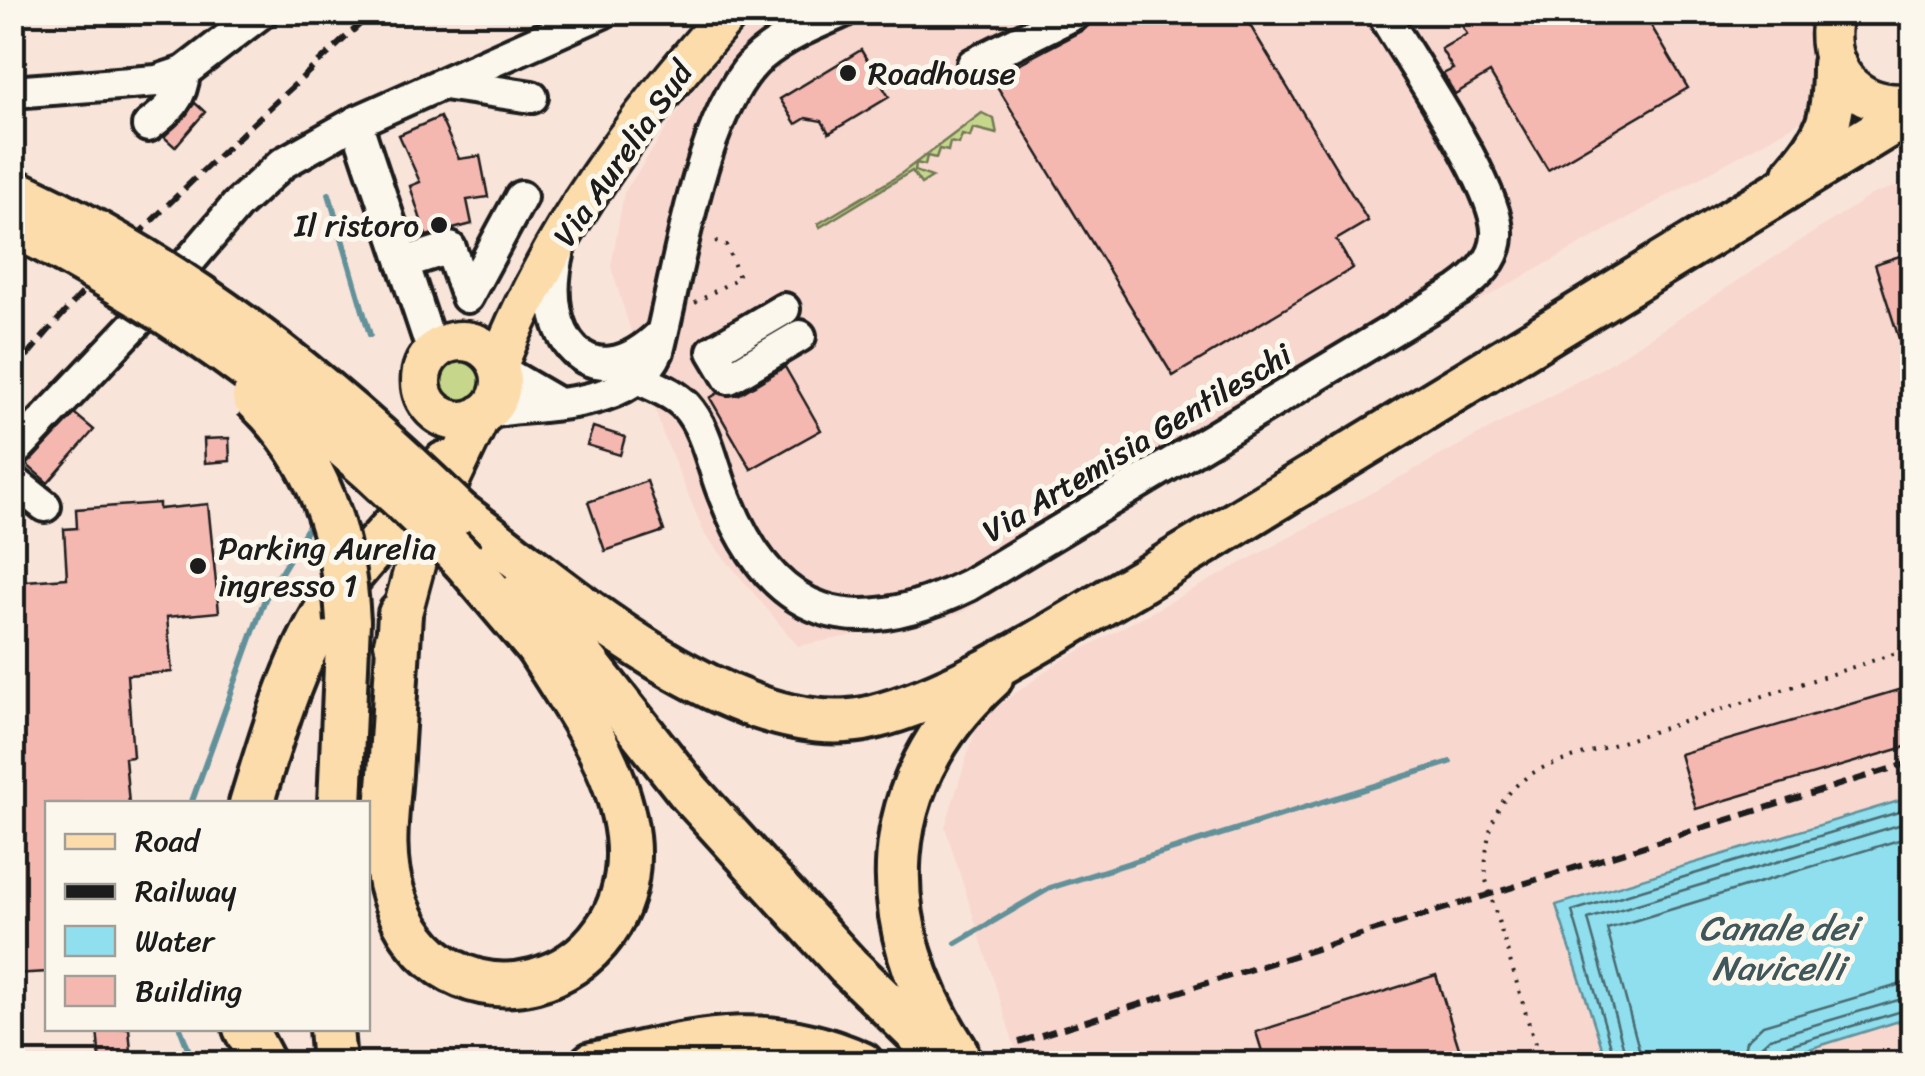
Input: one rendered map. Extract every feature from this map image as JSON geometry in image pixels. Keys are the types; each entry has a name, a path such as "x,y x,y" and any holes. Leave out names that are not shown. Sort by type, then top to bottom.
{"highway":[{"path":"1779,194 1826,136 1834,102 1834,64"},
{"path":"12,190 131,253 242,324 450,486 580,604 681,670 725,695 767,712 817,722 846,721 900,708 1022,650 1912,111"},
{"path":"12,224 151,301 272,384 355,453 464,561 620,742 730,882 911,1064"},
{"path":"151,301 268,410 306,457 332,519 348,621 340,801"},
{"path":"450,486 529,589 620,742 769,882 949,1064"},
{"path":"252,801 287,698 322,618 356,568 450,486"},
{"path":"400,614 384,840 388,875 409,928 425,950 454,972 498,985 538,980 576,964 603,936 620,896 628,859 620,803 620,742"},
{"path":"964,1064 924,998 910,962 900,912 899,842 916,776 941,732 962,706 1022,650"},
{"path":"247,1031 264,1064"},
{"path":"331,1031 334,1064"},
{"path":"592,1064 710,1040 766,1036 817,1045 862,1064"}],"main road":[{"name":"Via Aurelia Sud","path":"490,359 569,225 657,97 730,12"},
{"path":"1832,14 1830,44 1834,64 1849,88 1882,104 1912,104"},
{"path":"368,801 400,614 422,540 484,414 500,393 490,359 452,342 433,352 422,373 421,386 429,405 442,416 460,421 484,414"},
{"path":"442,416 450,486"},
{"path":"352,1031 353,1064"}],"street":[{"path":"12,92 135,85 184,72 262,12"},
{"path":"12,454 141,318 182,266 260,182 292,156 356,122 604,12"},
{"path":"973,64 1077,12"},
{"name":"Via Artemisia Gentileschi","path":"640,380 676,398 694,416 736,525 766,574 787,592 812,605 852,615 881,613 954,592 1459,290 1489,262 1498,236 1488,194 1382,12"},
{"path":"484,414 600,396 640,380 653,361 662,333 710,142 733,90 773,47 848,19"},
{"path":"148,126 173,106 183,88 184,72"},
{"path":"440,84 532,96"},
{"path":"356,122 433,352"},
{"path":"404,263 450,248 468,297 521,198"},
{"path":"569,225 552,290 554,319 564,340 590,358 618,362 646,349 662,333"},
{"path":"784,309 713,350 729,378 800,336"},
{"path":"490,359 552,401"},
{"path":"12,480 46,506"}],"path":[{"path":"848,19 886,12"},
{"path":"926,12 931,20 946,12"},
{"path":"705,233 711,243 726,245 740,277"},
{"path":"1541,1064 1486,880 1484,852 1491,824 1510,789 1547,766 1912,648"}],"shaded area":[{"path":"760,13 1813,13 1812,115 1306,398 960,614 798,646 705,535 663,434 611,267 624,193 686,99"},
{"path":"1912,181 1912,797 1557,905 1607,1063 1020,1063 945,827 978,721 1057,663 1604,367 1873,194"},
{"path":"1912,1017 1912,1063 1764,1063"}],"green space":[{"path":"982,113 994,119 997,134 973,128 970,137 962,135 959,144 950,142 948,151 939,149 936,158 927,156 925,165 916,163 915,171 932,177 921,184 912,171 820,227 818,224 898,176"},
{"path":"460,360 475,367 482,382 475,397 460,404 445,397 438,382 445,367"}],"water":[{"name":"Canale dei Navicelli","path":"1912,797 1912,1017 1764,1063 1607,1063 1556,905"}],"building":[{"path":"1101,12 1242,12 1368,221 1336,240 1353,268 1173,376 992,78 1085,29"},
{"path":"1454,12 1643,12 1688,88 1548,170 1490,73 1455,94 1443,74 1453,69 1441,49 1467,34"},
{"name":"Roadhouse","path":"861,50 889,97 829,133 822,121 806,118 796,124 780,99"},
{"path":"195,103 205,112 175,147 164,137"},
{"path":"440,117 459,159 480,156 488,197 467,200 472,224 426,236 410,186 420,182 399,135"},
{"path":"1912,252 1912,369 1909,370 1875,264"},
{"path":"785,367 821,430 751,469 710,398 718,393 738,395"},
{"path":"75,414 94,430 48,483 27,465"},
{"path":"593,427 625,437 620,455 587,445"},
{"path":"229,438 230,461 205,463 204,439"},
{"path":"647,481 664,531 605,551 588,502"},
{"path":"159,503 159,509 208,504 219,612 167,617 172,672 127,675 133,757 125,758 129,801 45,801 45,972 12,974 12,582 67,578 64,529 77,528 76,509"},
{"path":"1912,686 1912,745 1696,809 1680,754"},
{"path":"1436,975 1464,1064 1266,1064 1256,1032"},
{"path":"97,1031 129,1031 132,1064 100,1064"}],"waterway":[{"path":"329,194 370,335"},
{"path":"192,801 265,599 312,521"},
{"path":"956,943 1050,888 1450,762"},
{"path":"181,1031 194,1064"}],"railway":[{"path":"12,374 141,232 373,12"},
{"path":"1019,1042 1912,762"}],"place":[{"name":"Roadhouse","path":"848,73"},
{"name":"Il ristoro","path":"439,225"},
{"name":"Parking Aurelia ingresso 1","path":"198,566"}]}
